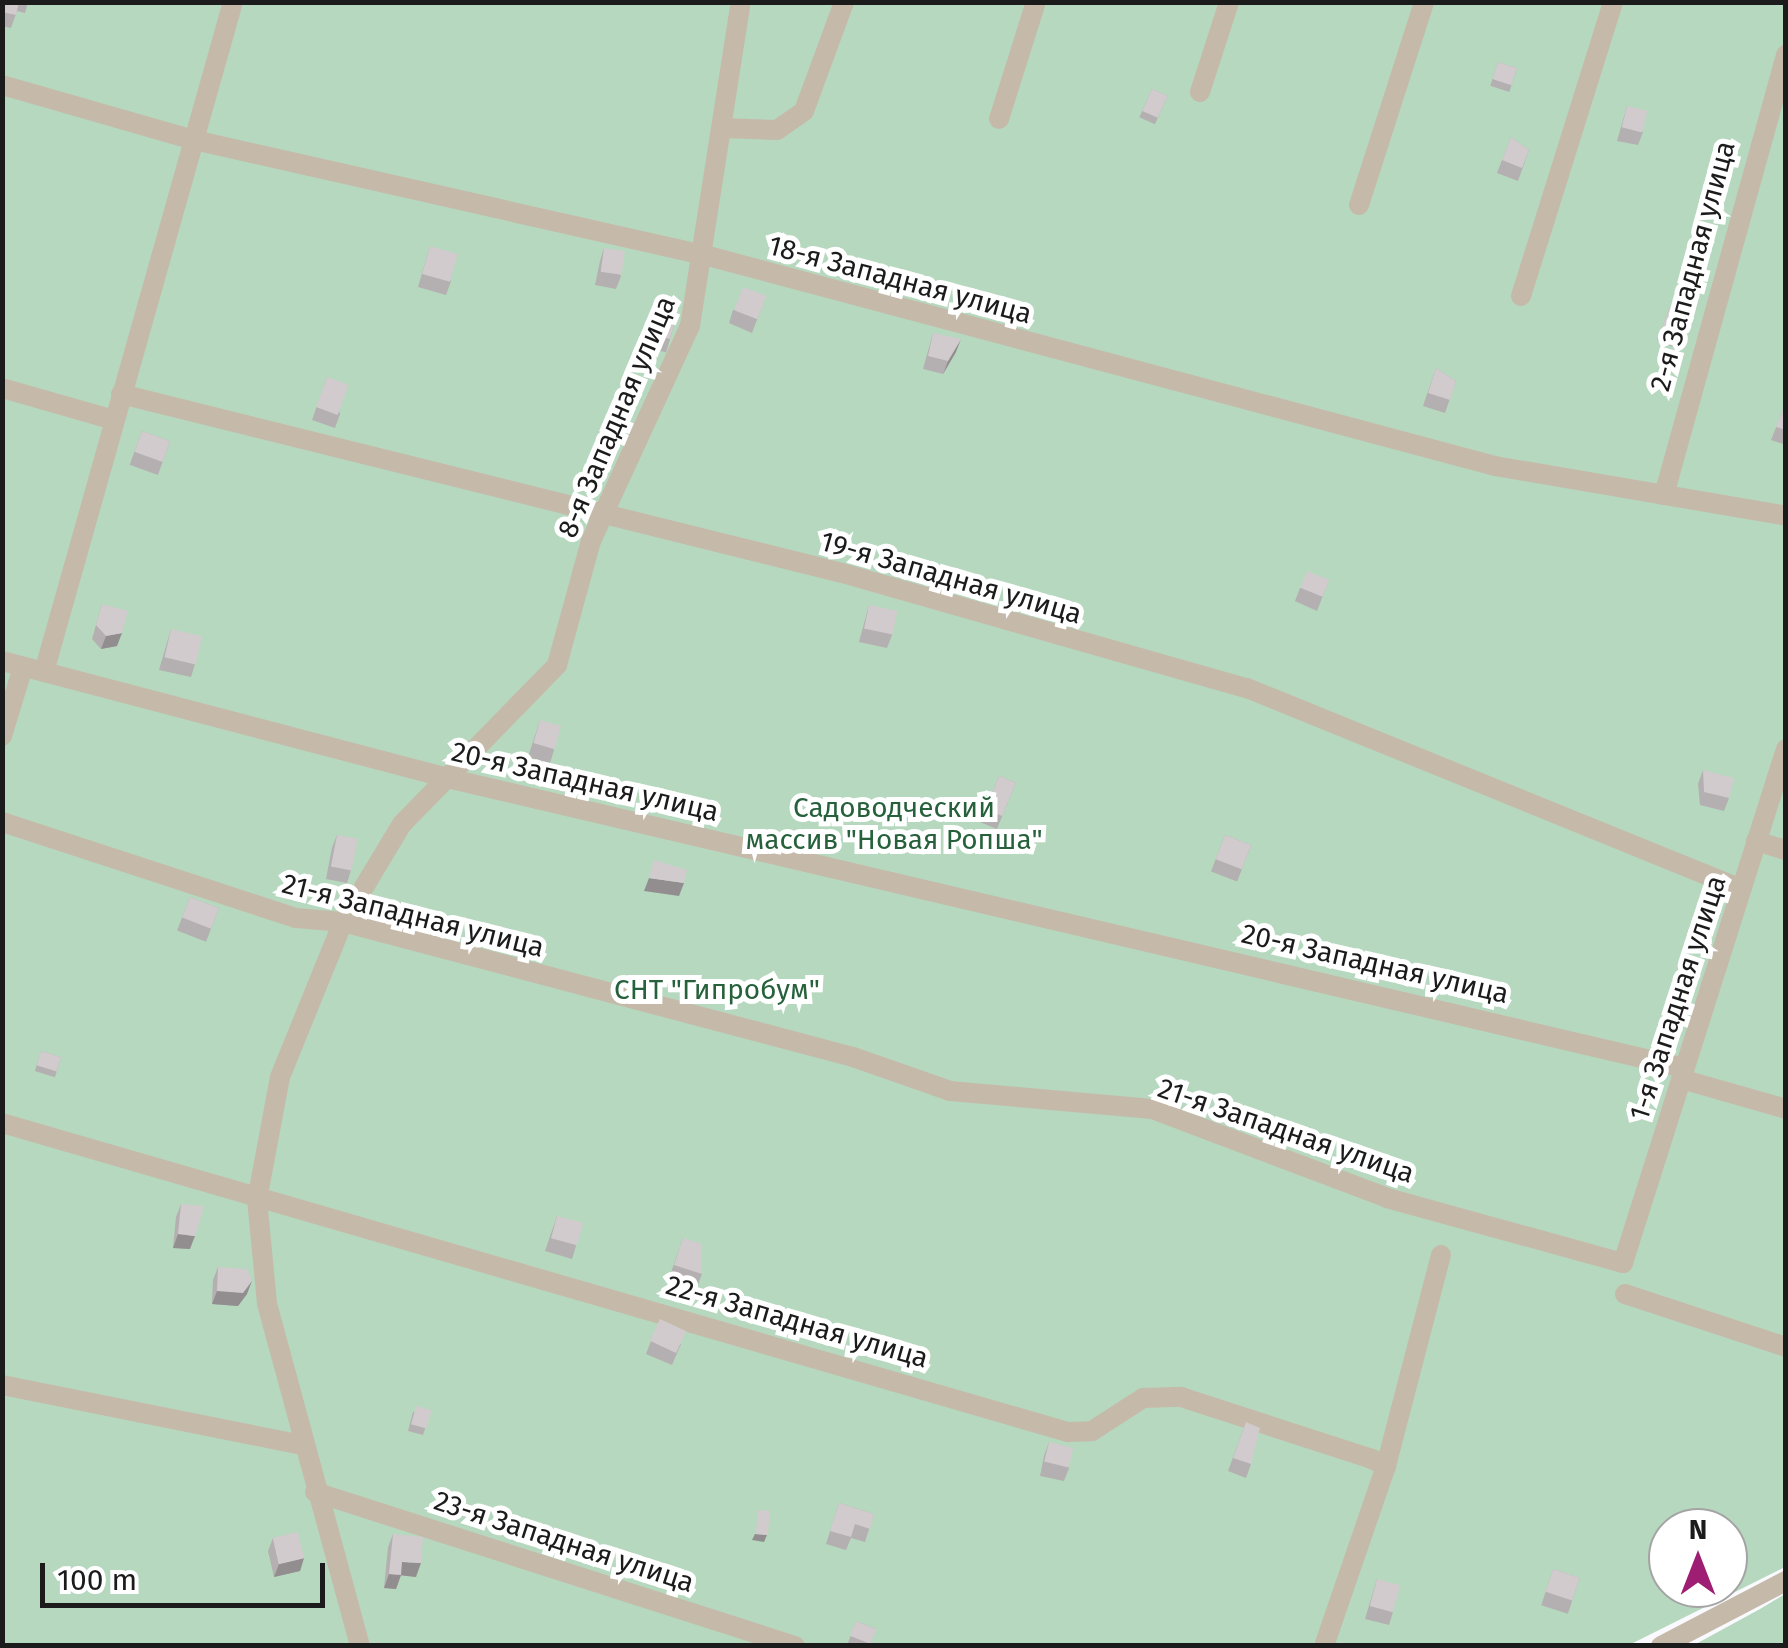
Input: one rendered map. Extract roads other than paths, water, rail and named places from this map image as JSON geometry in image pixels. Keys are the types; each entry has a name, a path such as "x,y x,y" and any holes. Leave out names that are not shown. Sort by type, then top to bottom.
{"street":[{"path":"2,736 23,666 114,420 233,2"},
{"name":"8-я Западная улица","path":"360,1646 267,1303 258,1200 280,1077 343,922 402,824 557,665 602,520 690,326 708,256 741,2"},
{"path":"723,128 777,130 804,112 844,2"},
{"path":"999,119 1036,2"},
{"path":"1200,92 1229,2"},
{"path":"1359,205 1424,2"},
{"path":"1521,296 1614,2"},
{"name":"2-я Западная улица","path":"1664,495 1786,55"},
{"name":"18-я Западная улица","path":"2,85 194,140 708,256 1496,466 1786,516"},
{"path":"2,388 114,420"},
{"name":"19-я Западная улица","path":"121,394 602,520 842,573 1298,705 1741,889"},
{"name":"20-я Западная улица","path":"23,666 447,778 1683,1074 1786,1109"},
{"name":"1-я Западная улица","path":"1623,1263 1786,749"},
{"name":"21-я Западная улица","path":"2,822 296,918 343,922 950,1091 1152,1109 1387,1198 1623,1263"},
{"path":"1756,841 1786,850"},
{"name":"22-я Западная улица","path":"2,1123 258,1200 710,1322 1068,1432 1092,1431 1143,1398 1181,1398 1386,1466"},
{"path":"1324,1646 1386,1466 1441,1255"},
{"path":"1625,1294 1786,1347"},
{"path":"2,1385 303,1445"},
{"name":"23-я Западная улица","path":"316,1492 795,1646"},
{"path":"1661,1646 1786,1581"}],"park label":[{"name":"Садоводческий массив \"Новая Ропша\"","path":"894,824"},
{"name":"СНТ \"Гипробум\"","path":"717,990"}]}
